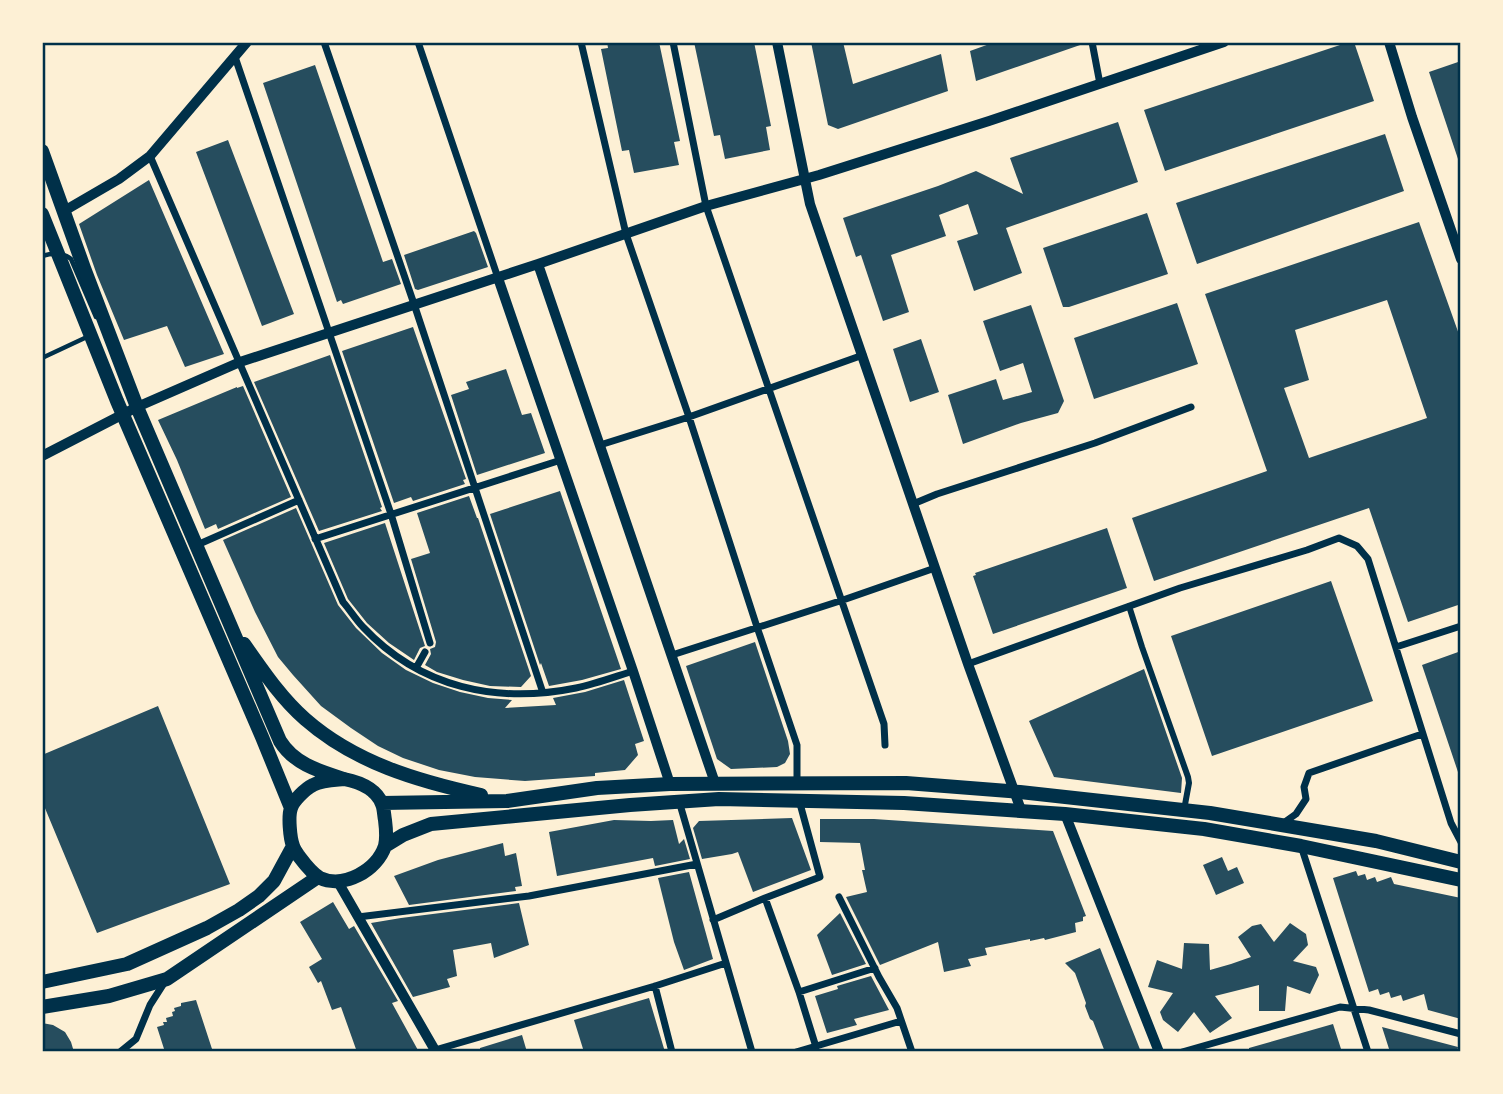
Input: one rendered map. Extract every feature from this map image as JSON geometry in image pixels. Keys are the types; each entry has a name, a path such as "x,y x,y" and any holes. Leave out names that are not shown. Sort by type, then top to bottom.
{"main road":[{"path":"42,151 137,407 284,749 304,765 359,782 373,791 382,803 386,827 385,846 378,859 355,878 338,882 318,877 293,846 291,808 91,335 49,252 42,214"},
{"path":"229,625 286,699 324,735 359,756 396,772 507,801"},
{"path":"291,808 312,785 344,779"},
{"path":"382,803 507,801 597,788 670,784 906,783 1015,791 1185,810 1376,841 1461,862"},
{"path":"385,846 403,835 431,824 680,801 719,799 904,803 1021,810 1204,830 1301,845 1461,880"},
{"path":"42,982 127,964 207,929 239,910 267,888 274,881 293,846"},
{"path":"42,1007 109,996 167,979 318,877"}],"street":[{"path":"64,211 119,179 150,156 247,42"},
{"path":"324,42 543,693"},
{"path":"418,42 670,784"},
{"path":"581,42 625,234 689,417 797,745 797,783"},
{"path":"673,42 706,206 843,600 884,724 885,744"},
{"path":"777,42 814,218 1021,810"},
{"path":"1093,42 1100,84"},
{"path":"42,456 137,407 240,362 498,278 706,206 804,179 989,121 1224,42"},
{"path":"1389,42 1461,258"},
{"path":"235,57 391,514 430,643"},
{"path":"150,156 343,602 363,628 401,660 439,681 484,692 543,693 578,688 633,671"},
{"path":"538,264 715,783"},
{"path":"600,445 689,417 863,355"},
{"path":"913,504 1095,443 1191,407"},
{"path":"315,538 561,460"},
{"path":"197,545 299,500"},
{"path":"968,664 1180,588 1339,538 1357,546 1368,559 1451,823 1461,842"},
{"path":"672,655 935,568"},
{"path":"1129,606 1188,777 1185,810"},
{"path":"1396,647 1461,626"},
{"path":"416,668 425,652"},
{"path":"1282,825 1296,814 1306,799 1304,787 1309,773 1422,734"},
{"path":"713,920 820,877 798,800"},
{"path":"680,801 752,1052"},
{"path":"1065,814 1160,1052"},
{"path":"1301,845 1367,1052"},
{"path":"358,917 529,895 697,864"},
{"path":"338,882 436,1051 726,963"},
{"path":"839,897 897,1008 912,1052"},
{"path":"765,898 816,1047"},
{"path":"799,992 875,968"},
{"path":"120,1052 136,1039 150,1005 167,979"},
{"path":"655,986 672,1052"},
{"path":"1182,1052 1340,1007 1353,1007 1461,1034"},
{"path":"796,1052 901,1021"}],"lane":[{"path":"49,252 71,259 93,311 124,371"},
{"path":"42,358 91,335"}],"building":[{"path":"607,42 659,42 680,141 674,142 679,165 634,173 629,150 622,151 601,49 608,48"},
{"path":"694,42 754,42 771,126 766,127 770,150 725,159 720,135 714,136"},
{"path":"811,42 843,42 853,84 941,54 948,91 838,129 828,125"},
{"path":"995,42 1083,44 976,81 970,51"},
{"path":"1354,42 1374,101 1165,171 1144,110"},
{"path":"1461,61 1461,159 1458,159 1429,72"},
{"path":"315,65 383,262 392,259 401,284 343,304 341,300 337,302 263,83"},
{"path":"1118,122 1138,182 1006,228 1022,273 974,291 957,241 978,234 968,204 939,215 946,236 891,255 909,312 883,321 861,255 856,257 843,218 976,171 1023,194 1010,158"},
{"path":"1385,134 1404,191 1197,264 1176,203"},
{"path":"228,140 294,314 262,326 196,152"},
{"path":"149,180 224,354 185,367 167,326 124,340 79,224"},
{"path":"1147,213 1168,274 1063,307 1043,248"},
{"path":"1419,222 1461,340 1461,604 1408,622 1369,508 1154,581 1132,518 1267,471 1205,294","holes":["1387,300 1427,418 1309,458 1284,388 1309,380 1295,330"]},
{"path":"474,231 488,267 415,289 404,255"},
{"path":"1177,303 1198,364 1094,399 1074,338"},
{"path":"1031,305 1064,401 1058,413 963,444 948,395 996,379 1003,400 1032,392 1023,363 1000,371 983,321"},
{"path":"413,327 466,479 463,480 465,484 413,501 411,497 394,503 342,351"},
{"path":"921,339 939,392 910,402 893,349"},
{"path":"330,355 382,511 319,531 254,382"},
{"path":"506,369 522,415 531,413 545,453 477,475 451,395 469,389 466,382"},
{"path":"243,386 291,497 218,529 216,524 205,529 158,420"},
{"path":"560,491 621,669 549,686 490,514"},
{"path":"469,496 531,676 521,687 490,686 463,680 437,672 425,665 431,654 430,649 435,647 436,642 411,559 430,553 417,513"},
{"path":"296,508 338,605 356,628 382,653 406,670 433,683 460,692 512,700 505,708 556,705 553,698 624,680 644,741 635,744 638,755 625,770 595,773 595,776 525,781 475,777 439,770 403,758 351,728 321,706 278,657 223,540"},
{"path":"385,523 425,646 420,648 414,660 389,643 367,623 348,599 324,543"},
{"path":"1107,528 1127,588 993,634 973,576 975,573"},
{"path":"1331,581 1373,701 1212,756 1171,636"},
{"path":"755,642 790,754 785,763 777,767 731,769 717,759 686,666"},
{"path":"1461,651 1461,772 1458,772 1422,665"},
{"path":"1144,669 1182,778 1181,793 1054,777 1029,721"},
{"path":"158,706 230,884 97,933 42,801 42,755"},
{"path":"792,818 811,870 753,892 738,852 702,859 693,828 699,821"},
{"path":"820,819 874,819 1053,831 1086,916 1083,921 1075,923 1076,932 1045,940 1030,939 985,948 987,955 968,959 971,966 944,972 938,942 880,965 846,897 867,892 860,843 820,842"},
{"path":"614,820 673,820 679,844 684,839 690,859 655,866 653,858 557,876 549,832"},
{"path":"503,843 505,856 516,853 522,886 515,887 516,891 409,905 394,876 438,860"},
{"path":"1222,857 1228,871 1237,867 1244,883 1216,895 1203,865"},
{"path":"1356,871 1358,876 1365,874 1367,880 1375,877 1377,882 1391,877 1394,884 1461,898 1461,1019 1428,1010 1424,994 1403,1001 1401,995 1391,998 1389,992 1380,995 1378,989 1369,992 1333,878"},
{"path":"689,872 713,959 684,970 658,878"},
{"path":"333,902 349,929 354,926 398,1001 392,1003 419,1052 357,1052 341,1007 332,1010 321,981 318,983 309,967 322,959 300,922"},
{"path":"519,903 529,945 494,958 491,943 453,950 457,976 447,979 450,987 413,997 371,923 401,918"},
{"path":"840,913 866,964 832,975 817,935"},
{"path":"1290,923 1306,934 1308,945 1293,961 1316,967 1319,975 1310,994 1287,986 1285,1011 1259,1011 1259,985 1215,996 1232,1018 1210,1033 1194,1012 1178,1032 1163,1020 1160,1012 1173,993 1148,987 1157,960 1182,969 1184,943 1209,944 1210,970 1251,957 1238,937 1252,926 1261,924 1274,942"},
{"path":"1100,948 1141,1052 1105,1052 1085,1006 1075,973 1065,963"},
{"path":"871,976 889,1010 854,1019 857,1025 827,1033 815,996"},
{"path":"649,998 665,1052 584,1052 574,1020"},
{"path":"196,1000 213,1052 165,1052 157,1027 167,1022 166,1018 173,1016 174,1008 181,1006 181,1003"},
{"path":"42,1023 53,1025 65,1032 74,1052 42,1052"},
{"path":"1333,1024 1342,1052 1249,1052 1249,1048"},
{"path":"1382,1027 1458,1047 1457,1052 1390,1052"},
{"path":"522,1035 527,1052 480,1052 480,1048"}]}
